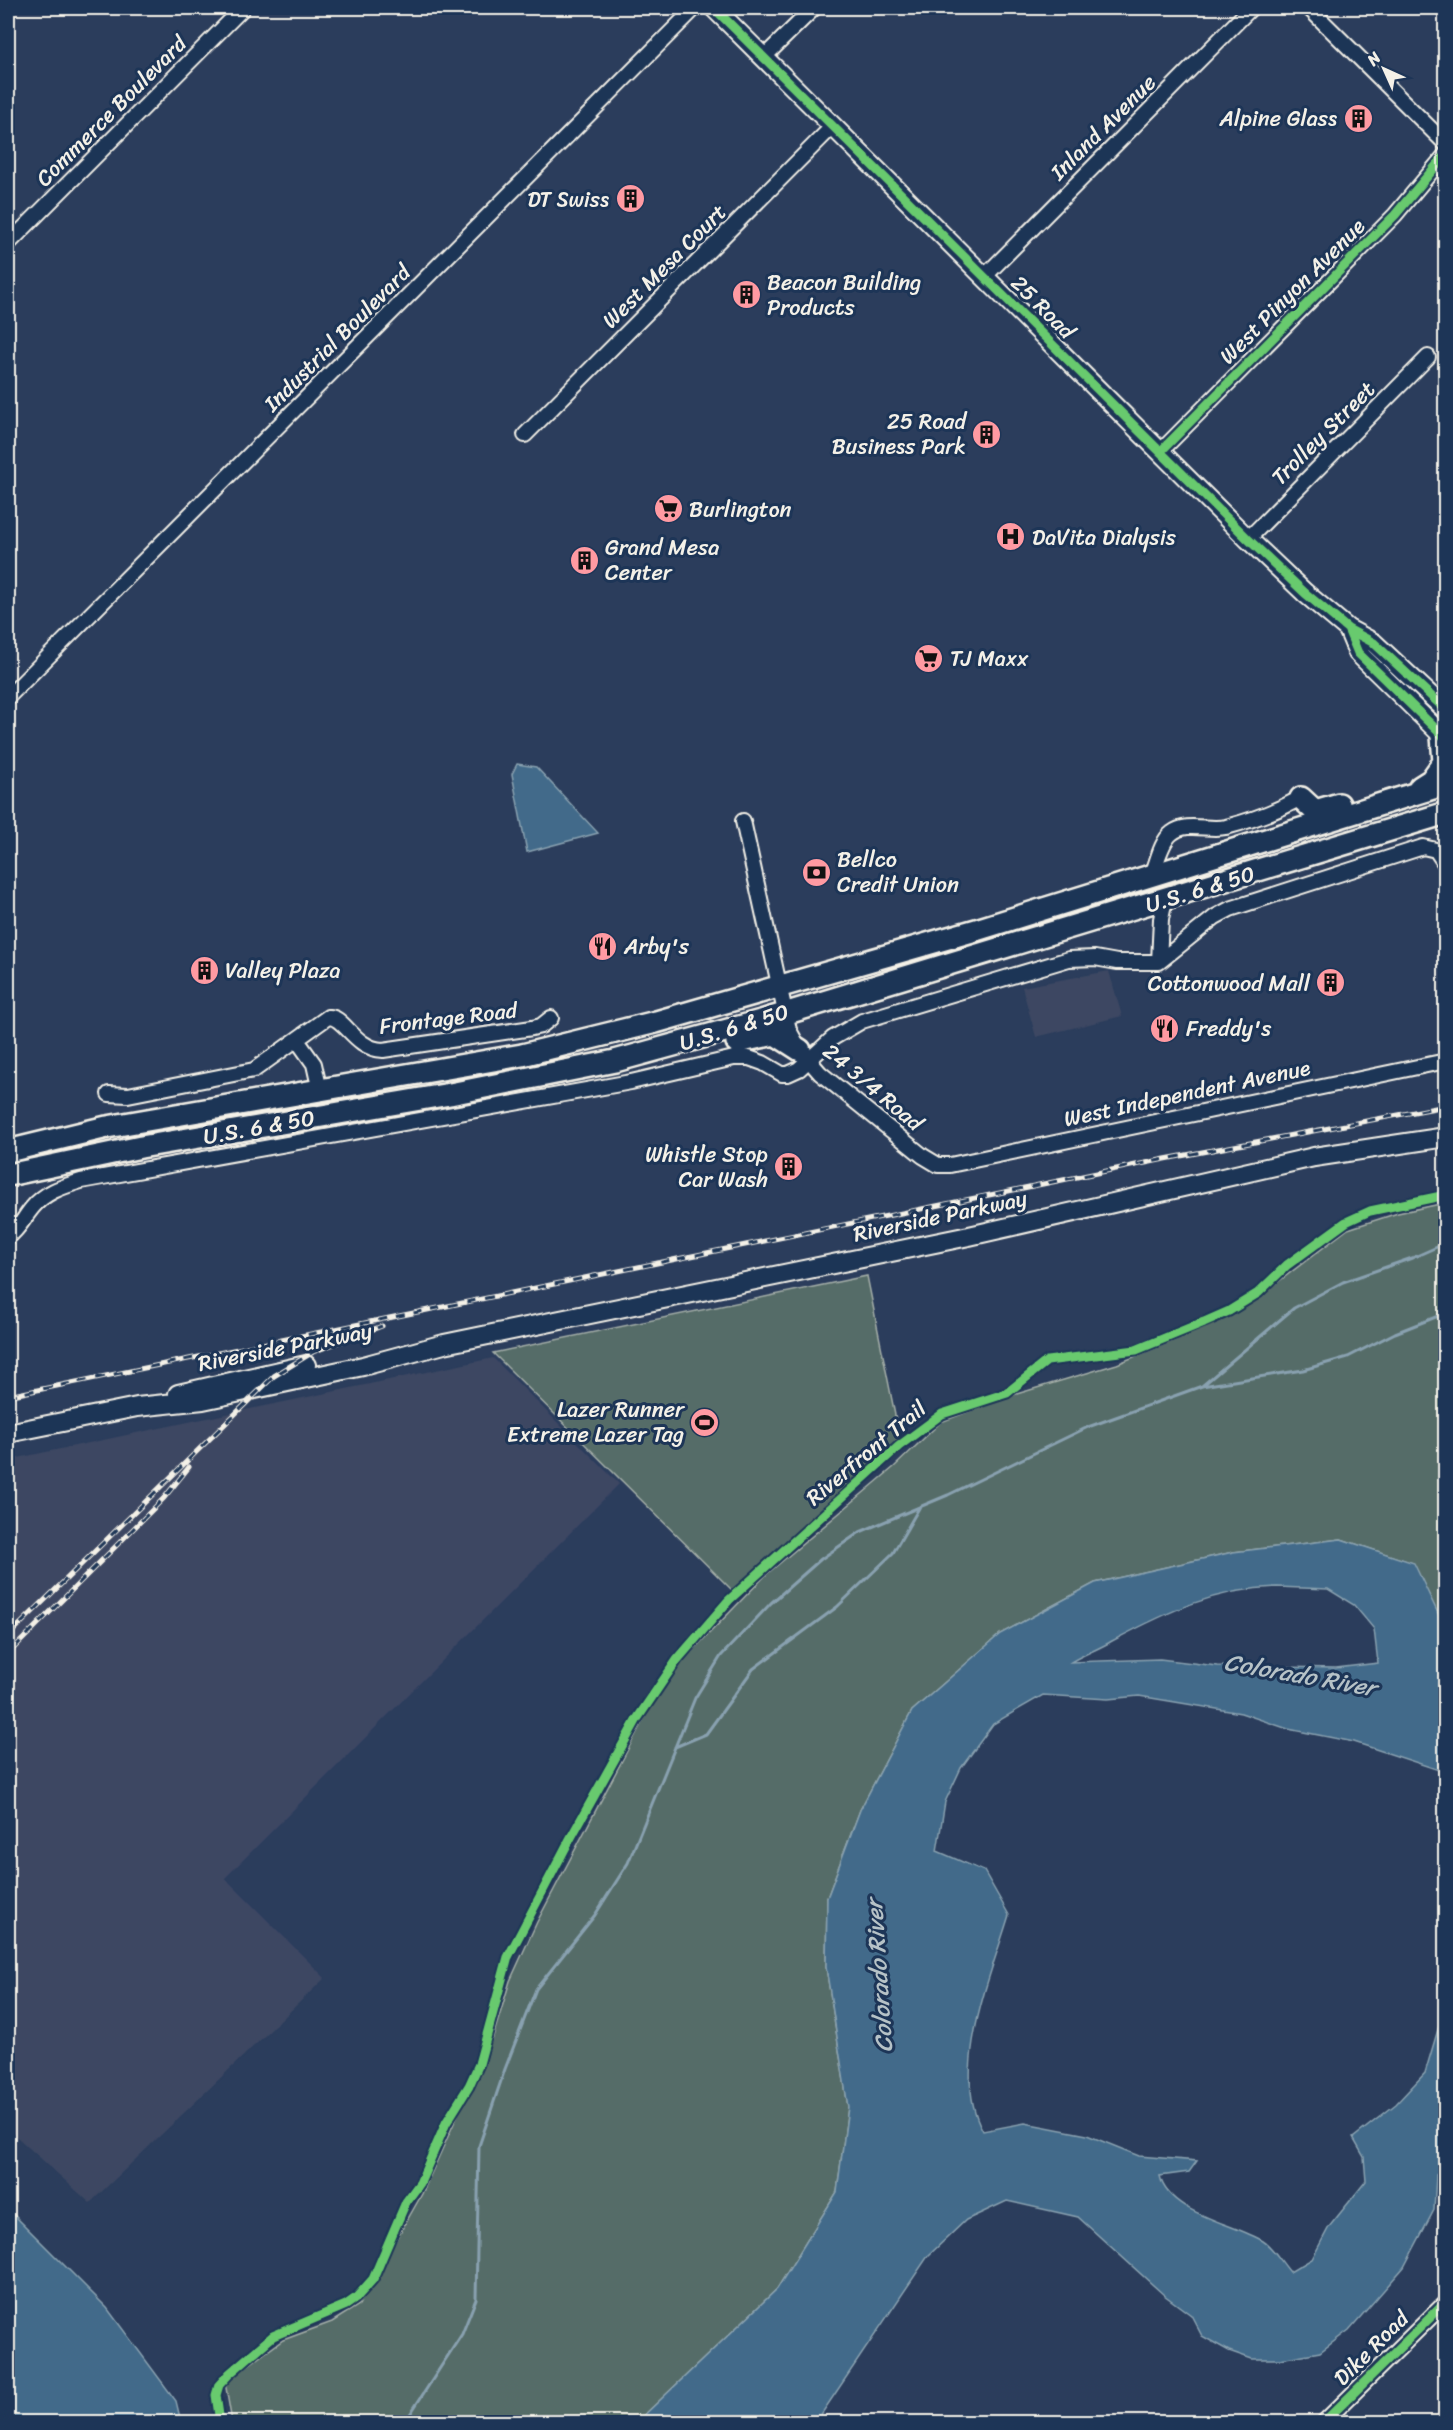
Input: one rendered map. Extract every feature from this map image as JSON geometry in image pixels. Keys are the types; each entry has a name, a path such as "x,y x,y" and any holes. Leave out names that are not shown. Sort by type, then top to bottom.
{"highway":[{"path":"1301,798 1315,811 1365,796 1397,799 1431,780 1440,770 1445,756 1444,738"},
{"name":"U.S. 6 & 50","path":"8,1151 107,1127 522,1055 776,985 1152,875 1446,784"},
{"name":"U.S. 6 & 50","path":"8,1175 141,1147 301,1120 615,1061 761,1021 784,1012 1165,900 1446,813"},
{"path":"1165,900 1177,882 1273,851 1316,825"},
{"path":"965,960 1020,931 1122,901 1142,890 1152,875"},
{"path":"576,1069 610,1050 763,1007 774,996 776,985"},
{"path":"576,1069 624,1072 775,1034 803,1056"},
{"path":"141,1147 175,1131 310,1105 320,1091"},
{"path":"8,1136 30,1135 84,1124 107,1127"}],"main road":[{"name":"25 Road","path":"714,8 1248,539 1305,593 1348,629 1374,642 1446,710"},
{"name":"25 Road","path":"1348,629 1358,653 1444,738"},
{"name":"Riverside Parkway","path":"8,1433 137,1407 203,1400 363,1366 444,1344 962,1237 1314,1157 1446,1137"}],"street":[{"name":"Commerce Boulevard","path":"8,244 243,8"},
{"name":"Industrial Boulevard","path":"8,697 695,8"},
{"path":"765,57 814,8"},
{"name":"Inland Avenue","path":"985,276 1251,8"},
{"path":"1309,8 1446,144"},
{"name":"West Mesa Court","path":"525,435 833,126"},
{"name":"West Pinyon Avenue","path":"1161,451 1395,215 1446,154"},
{"name":"Trolley Street","path":"1248,539 1428,357"},
{"path":"1152,875 1171,834 1186,826 1208,829 1225,827 1277,812 1301,798"},
{"name":"24 3/4 Road","path":"742,820 776,985 784,1012 803,1056 923,1156 938,1165"},
{"path":"8,1237 16,1232 36,1203 48,1193 81,1181 631,1082 734,1058 749,1058 782,1074 788,1074 803,1056 862,1021 1069,959 1095,958 1117,962 1159,962 1215,917 1250,901 1423,847 1436,850 1446,865"},
{"path":"1159,962 1161,919 1165,900"},
{"name":"Frontage Road","path":"109,1094 128,1095 254,1070 322,1020 332,1016 366,1047 383,1050 532,1028 541,1026 551,1018"},
{"path":"297,1040 314,1064 320,1091"},
{"name":"West Independent Avenue","path":"938,1165 950,1165 1446,1061"},
{"name":"Dike Road","path":"1324,2422 1446,2302"}],"shaded area":[{"path":"1109,971 1122,1016 1036,1037 1022,987"},
{"path":"493,1358 619,1484 225,1878 325,1978 90,2203 8,2129 8,1460"}],"green space":[{"path":"1445,1203 1445,1634 1413,1563 1341,1539 1233,1552 1095,1583 1000,1634 912,1711 860,1810 827,1898 826,1967 848,2107 837,2192 777,2289 637,2422 232,2422 225,2382 283,2340 332,2322 359,2305 422,2194 493,2037 510,1981 537,1922 665,1679 767,1574 894,1467 941,1422 1010,1396 1117,1364 1175,1340 1245,1307 1348,1229 1398,1213"},
{"path":"867,1276 900,1440 733,1591 493,1353"}],"water":[{"path":"517,764 536,767 598,833 527,852 512,774"},
{"name":"Colorado River","path":"1341,1539 1414,1563 1445,1628 1445,1772 1354,1742 1288,1729 1241,1713 1139,1696 1108,1699 1043,1695 993,1724 961,1768 945,1802 937,1851 984,1871 1009,1915 976,2023 970,2080 974,2107 983,2131 1025,2123 1087,2135 1139,2156 1197,2161 1189,2172 1160,2176 1165,2189 1175,2199 1203,2216 1263,2241 1290,2272 1312,2259 1329,2227 1366,2181 1364,2157 1353,2138 1396,2104 1425,2073 1445,2006 1445,2161 1436,2175 1434,2210 1404,2267 1349,2330 1320,2352 1280,2359 1252,2359 1229,2351 1202,2336 1191,2315 1164,2295 1078,2217 1007,2201 966,2220 928,2256 816,2422 637,2422 777,2289 837,2192 848,2107 826,1967 827,1898 860,1810 912,1711 1000,1634 1095,1583 1233,1552","holes":["1277,1587 1328,1589 1354,1605 1374,1629 1378,1663 1336,1668 1217,1666 1160,1659 1071,1662 1152,1621 1212,1597 1232,1592"]},
{"path":"8,2209 107,2308 176,2401 181,2422 8,2422"}],"waterway":[{"path":"405,2422 462,2334 476,2299 479,2146 505,2069 536,1989 595,1915 628,1863 695,1698 721,1656 771,1603 821,1559 860,1532 948,1495 1088,1427 1202,1386 1294,1308 1343,1282 1412,1258 1446,1243"},
{"path":"1202,1386 1303,1370 1348,1357 1395,1333 1446,1313"},
{"path":"675,1747 706,1734 753,1669 837,1607 893,1553 919,1508"}],"railway":[{"path":"8,1396 1165,1159 1446,1106"},
{"path":"8,1636 274,1376 313,1352 382,1326"},
{"path":"14,1648 164,1498 189,1467"}],"cycle path":[{"path":"714,8 1248,539 1305,593 1348,629 1374,643 1446,710"},
{"path":"1161,451 1395,215 1446,154"},
{"path":"1348,629 1358,653 1446,739"},
{"name":"Riverfront Trail","path":"220,2422 216,2395 219,2385 229,2374 273,2336 346,2305 356,2298 373,2279 406,2202 420,2183 446,2123 469,2086 479,2064 508,1957 637,1719 677,1660 729,1600 899,1446 942,1414 1007,1393 1047,1361 1136,1350 1204,1322 1229,1311 1258,1293 1287,1265 1346,1222 1370,1211 1446,1195"},
{"path":"1324,2422 1446,2302"}],"place":[{"name":"Alpine Glass","path":"1358,118"},
{"name":"DT Swiss","path":"630,199"},
{"name":"Beacon Building Products","path":"746,295"},
{"name":"25 Road Business Park","path":"987,434"},
{"name":"Burlington","path":"668,509"},
{"name":"DaVita Dialysis","path":"1011,537"},
{"name":"Grand Mesa Center","path":"584,560"},
{"name":"TJ Maxx","path":"929,658"},
{"name":"Bellco Credit Union","path":"816,872"},
{"name":"Arby's","path":"603,946"},
{"name":"Valley Plaza","path":"204,970"},
{"name":"Cottonwood Mall","path":"1331,983"},
{"name":"Freddy's","path":"1165,1028"},
{"name":"Whistle Stop Car Wash","path":"789,1167"},
{"name":"Lazer Runner Extreme Lazer Tag","path":"705,1422"}]}
